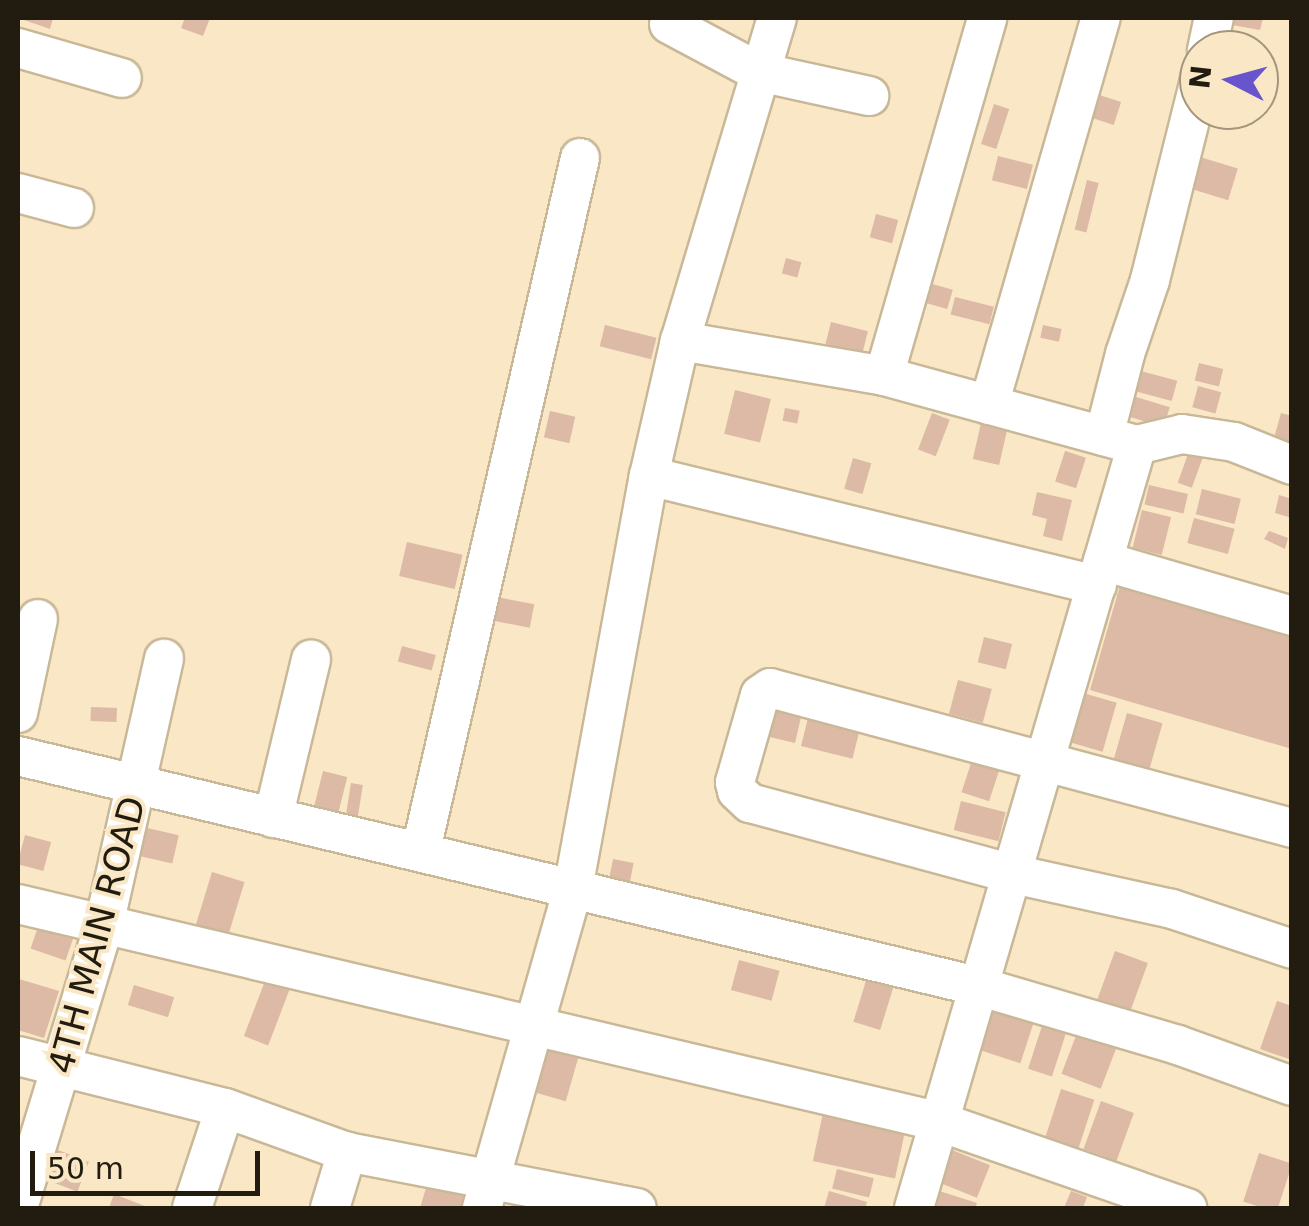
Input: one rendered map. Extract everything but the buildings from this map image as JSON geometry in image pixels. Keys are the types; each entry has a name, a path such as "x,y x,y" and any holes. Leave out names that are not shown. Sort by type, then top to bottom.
{"street":[{"path":"486,1193 573,889 649,476 680,340 778,18"},
{"path":"884,376 987,18"},
{"path":"989,405 1101,18"},
{"path":"668,24 760,72 869,96"},
{"path":"18,48 122,78"},
{"path":"914,1208 1100,573 1120,440 1155,263 1188,130"},
{"path":"421,850 580,158"},
{"path":"18,193 74,208"},
{"path":"680,340 884,376 1120,440 1182,434 1234,442 1292,464"},
{"path":"649,476 1292,616"},
{"path":"18,713 38,619"},
{"name":"4TH MAIN ROAD","path":"18,1208 104,925 164,659"},
{"path":"273,818 311,660"},
{"path":"1292,828 770,688 757,704 736,782 736,791 750,802 1013,874 1172,908 1292,949"},
{"path":"18,756 980,987 1178,1045 1292,1086"},
{"path":"18,904 940,1122 1187,1208"},
{"path":"18,1056 225,1108 347,1152 486,1193 636,1208"},
{"path":"192,1208 225,1108"},
{"path":"330,1208 347,1152"}]}
